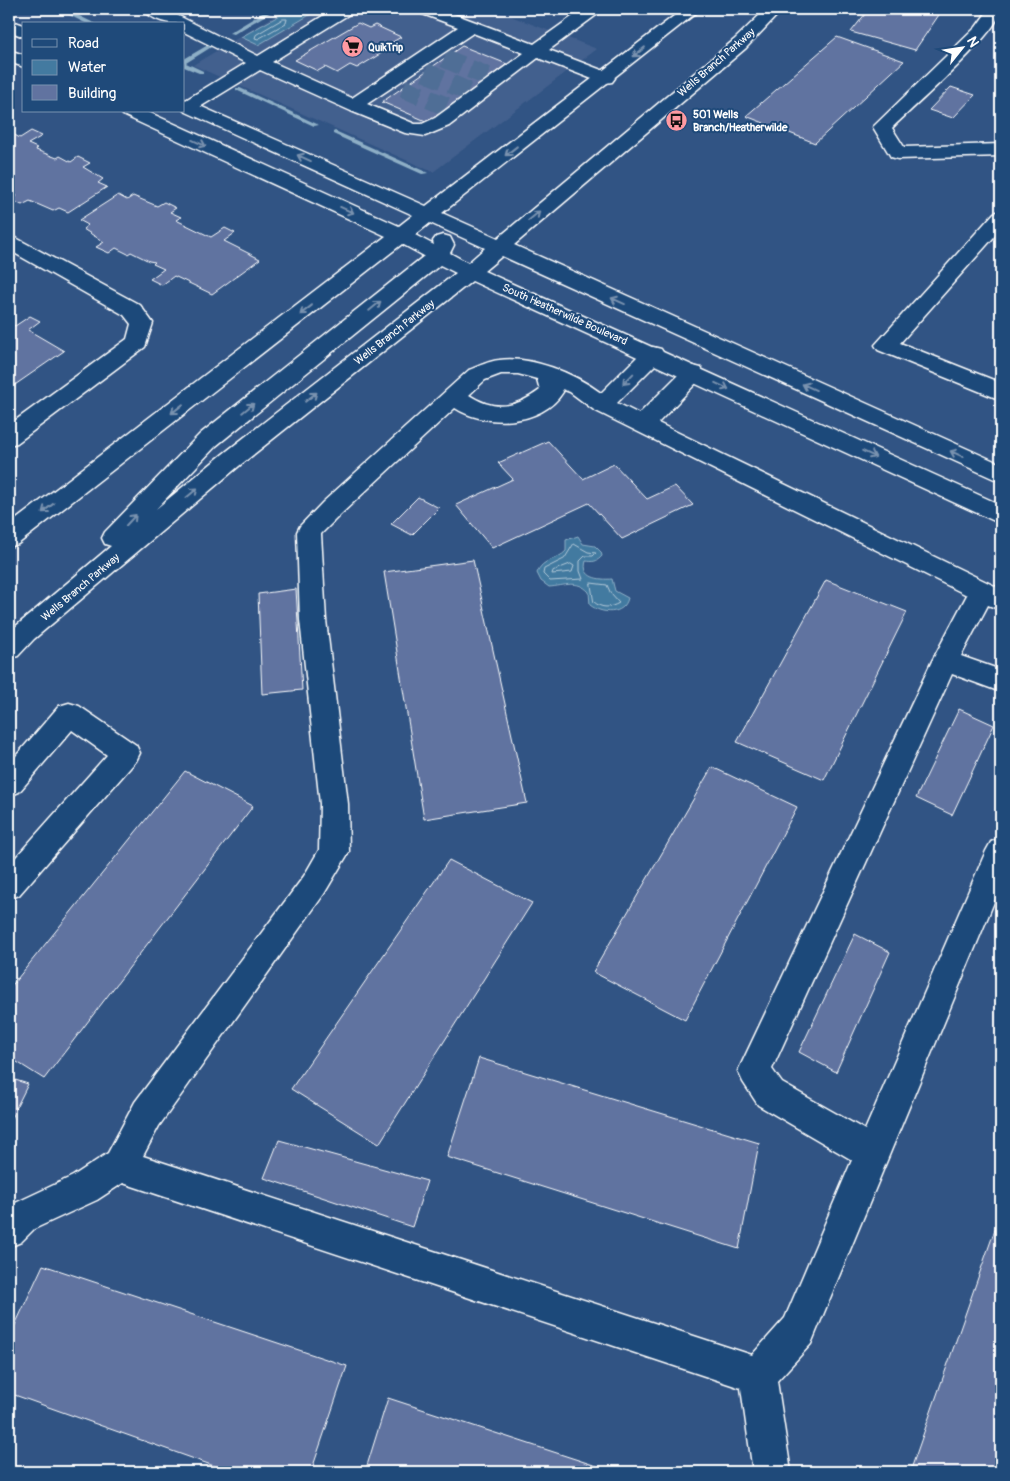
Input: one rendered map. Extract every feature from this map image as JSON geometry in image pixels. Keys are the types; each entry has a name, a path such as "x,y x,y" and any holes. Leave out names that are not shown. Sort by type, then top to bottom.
{"main road":[{"path":"152,9 178,22"},
{"path":"186,105 345,9"},
{"path":"426,9 606,78"},
{"path":"185,26 257,62 354,105 412,129 425,130 437,126 453,109 474,93 494,78 537,52 593,9"},
{"path":"9,538 693,9"},
{"name":"Wells Branch Parkway","path":"17,641 232,460 470,272 497,247 740,44 775,9"},
{"path":"998,9 982,31 882,127 898,153 1001,150"},
{"path":"9,25 22,31"},
{"path":"354,105 397,85 438,56 472,26"},
{"path":"9,55 22,61"},
{"path":"186,105 1001,474"},
{"name":"South Heatherwilde Boulevard","path":"132,112 401,236 470,272 653,354 1001,515"},
{"path":"17,641 208,440 439,255 444,245 442,233 427,215"},
{"path":"1001,218 886,345 1001,392"},
{"path":"9,242 132,310 142,323 136,342 9,437"},
{"path":"602,405 653,354"},
{"path":"9,1230 22,1216 86,1188 120,1165 147,1114 314,885 334,852 334,804 314,620 309,532 332,508 477,375 499,367 518,367 547,374 578,387 602,405 992,596 945,662 754,1071 770,1094 872,1154"},
{"path":"643,424 693,373"},
{"path":"454,396 481,412 515,413 536,405 552,392 547,374"},
{"path":"945,662 1001,681"},
{"path":"9,784 69,714 126,753 9,886"},
{"path":"758,1375 798,1331 1001,851"},
{"path":"120,1165 758,1375"},
{"path":"758,1375 772,1472"}],"shaded area":[{"path":"286,9 492,9 597,49 433,172 193,65"}],"water":[{"path":"291,9 320,9 258,45 241,37"},
{"path":"578,536 583,544 595,546 602,556 595,561 586,561 586,571 592,577 612,579 615,591 628,598 622,608 612,612 600,610 590,605 589,592 580,586 570,584 549,587 541,581 537,573 539,568 566,551 566,540"}],"building":[{"path":"869,9 943,9 915,50 851,32"},
{"name":"QuikTrip","path":"358,23 369,28 375,25 401,37 386,46 390,48 357,68 350,65 337,73 325,67 318,71 295,60"},
{"path":"837,37 904,61 815,143 746,116"},
{"path":"462,46 507,64 428,122 382,102"},
{"path":"951,87 975,95 953,118 929,110"},
{"path":"31,131 42,136 28,144 37,148 36,150 57,158 60,156 71,162 78,157 90,163 83,167 103,179 98,183 107,187 68,212 59,208 53,211 30,201 22,205 11,200 17,196 9,191 11,188 9,186 9,132 20,138"},
{"path":"118,195 127,200 133,196 157,206 164,202 176,208 170,212 181,217 176,220 211,237 225,228 235,233 224,241 260,259 212,294 174,276 162,285 150,279 164,269 153,264 155,262 131,252 128,254 116,248 109,253 96,247 104,242 83,229 88,225 79,220"},
{"path":"30,316 40,321 28,330 64,351 9,389 9,323 15,326"},
{"path":"548,441 583,479 614,464 647,499 675,486 693,505 622,539 589,503 492,548 456,505 513,479 498,463"},
{"path":"418,497 439,508 412,535 391,524"},
{"path":"473,560 527,803 424,819 384,572"},
{"path":"826,580 907,612 824,780 737,742"},
{"path":"296,589 302,690 262,694 258,594"},
{"path":"959,709 994,725 952,815 916,798"},
{"path":"712,767 797,807 685,1020 593,972"},
{"path":"185,771 253,806 44,1079 9,1057 9,989"},
{"path":"449,860 532,903 379,1144 291,1089"},
{"path":"855,934 890,952 836,1072 799,1052"},
{"path":"479,1058 759,1143 739,1249 447,1157"},
{"path":"9,1078 28,1084 9,1122"},
{"path":"279,1140 427,1181 412,1227 264,1178"},
{"path":"1001,1212 1001,1472 910,1472"},
{"path":"43,1265 347,1366 311,1472 231,1472 9,1393 9,1338"},
{"path":"388,1398 615,1472 365,1472"}],"waterway":[{"path":"60,9 89,22"},
{"path":"232,33 273,9"},
{"path":"185,61 210,46"},
{"path":"185,65 201,72"},
{"path":"238,89 316,125"},
{"path":"335,133 424,173"}],"tunnel":[{"path":"444,58 489,77"},
{"path":"425,72 469,92"},
{"path":"403,88 448,107"}],"place":[{"name":"QuikTrip","path":"352,47"},
{"name":"501 Wells Branch/Heatherwilde","path":"677,120"}]}
